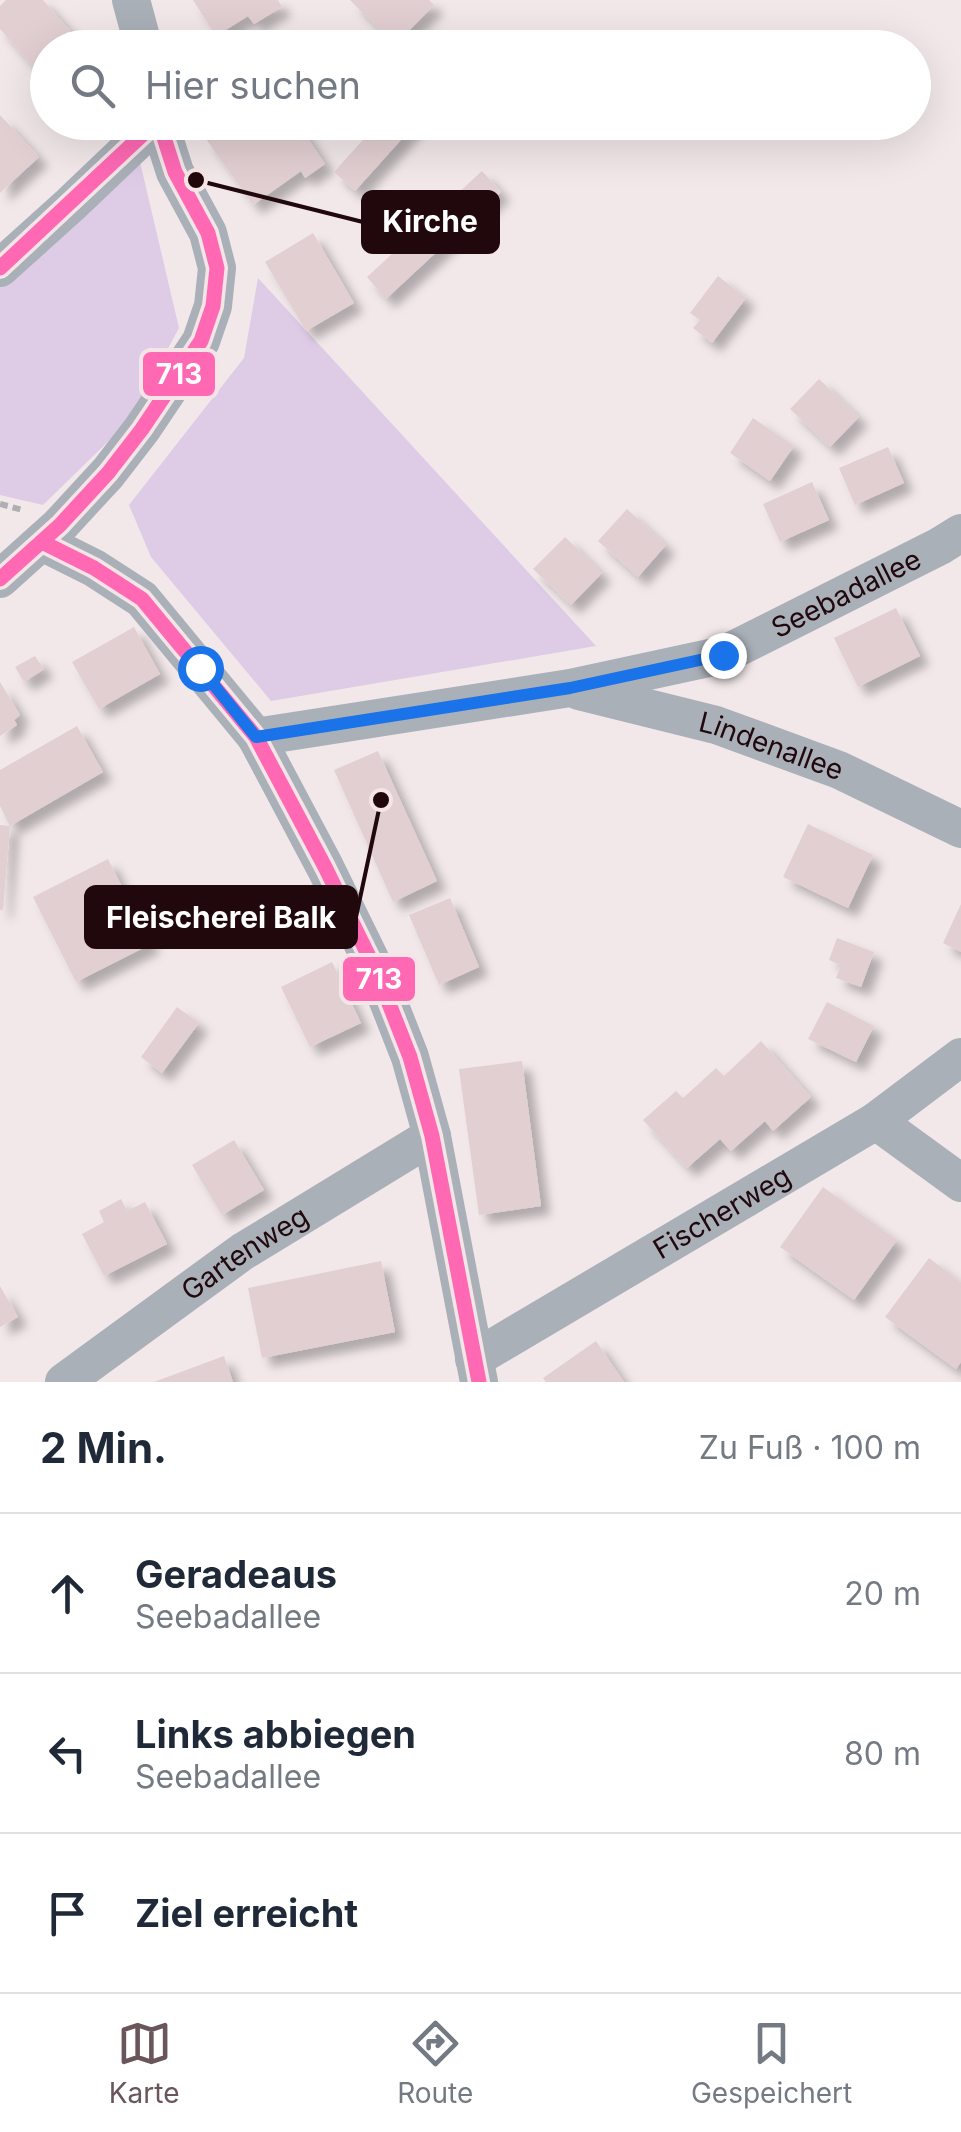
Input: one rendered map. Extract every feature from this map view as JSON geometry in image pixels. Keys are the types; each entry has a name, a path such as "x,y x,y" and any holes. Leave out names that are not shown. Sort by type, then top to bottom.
{"street":[{"path":"132,0 140,30"},
{"path":"0,268 139,140"},
{"path":"0,579 42,542 108,473 202,341 214,306 218,268 208,232 175,172 164,140"},
{"name":"Seebadallee","path":"256,737 570,688 723,655 961,533"},
{"path":"42,542 94,568 142,600 256,737 326,867 377,972 410,1057 432,1136 477,1370"},
{"name":"Lindenallee","path":"570,688 734,732 839,770 961,830"},
{"name":"Fischerweg","path":"477,1370 876,1120 961,1057"},
{"path":"876,1120 961,1184"},
{"name":"Gartenweg","path":"64,1382 242,1252 432,1136"}],"shaded area":[{"path":"140,162 179,328 128,422 43,505 0,495 0,286"},
{"path":"258,278 596,646 271,701 151,557 129,505 244,358"}],"building":[{"path":"6,0 43,0 69,30 30,30 30,63 0,29 0,6"},
{"path":"193,0 278,0 282,7 254,24 248,16 226,30 212,30"},
{"path":"350,0 429,0 434,5 410,30 380,30"},
{"path":"0,115 39,157 0,193"},
{"path":"207,140 309,140 325,164 305,178 301,171 253,205"},
{"path":"363,140 401,140 355,191 334,172"},
{"path":"482,171 501,192 386,299 367,277"},
{"path":"313,233 354,303 306,331 265,262"},
{"path":"718,276 746,298 712,343 693,328 700,320 690,313"},
{"path":"819,379 859,417 830,447 790,409"},
{"path":"753,418 794,446 770,481 730,453"},
{"path":"888,447 904,483 855,505 839,468"},
{"path":"812,482 829,520 780,542 763,504"},
{"path":"627,509 666,545 638,577 598,541"},
{"path":"565,537 602,573 571,605 533,569"},
{"path":"896,608 920,656 858,687 834,638"},
{"path":"134,627 160,674 99,709 72,662"},
{"path":"35,656 44,669 24,682 15,667"},
{"path":"0,682 20,715 14,720 17,725 0,736"},
{"path":"77,726 103,772 10,826 0,806 0,770"},
{"path":"378,751 437,881 393,902 334,770"},
{"path":"808,824 873,855 848,908 783,877"},
{"path":"0,825 10,826 3,910 0,910"},
{"path":"108,859 151,944 76,982 33,897"},
{"path":"450,898 479,967 439,985 409,915"},
{"path":"961,904 961,952 943,943"},
{"path":"837,938 874,952 861,987 836,978 841,965 829,960"},
{"path":"332,962 361,1023 310,1047 281,987"},
{"path":"827,1002 874,1026 856,1062 808,1039"},
{"path":"177,1007 199,1023 162,1073 141,1057"},
{"path":"761,1041 811,1097 773,1131 765,1121 731,1151 720,1139 687,1168 643,1120 676,1091 683,1098 716,1068 724,1076"},
{"path":"522,1061 541,1206 479,1215 459,1069"},
{"path":"234,1140 264,1190 222,1215 192,1165"},
{"path":"823,1187 897,1240 854,1300 780,1247"},
{"path":"121,1199 127,1211 145,1202 167,1244 104,1276 82,1234 104,1222 99,1211"},
{"path":"929,1258 961,1282 961,1362 956,1369 885,1317"},
{"path":"381,1261 395,1332 262,1358 248,1288"},
{"path":"0,1286 18,1317 0,1327"},
{"path":"596,1341 624,1382 546,1382 543,1378"},
{"path":"224,1356 233,1382 154,1382"}],"transit line":[{"name":"713","path":"0,268 137,140"},
{"name":"713","path":"0,579 60,525 108,473 201,341 213,306 217,268 208,233 175,172 165,140"},
{"name":"713","path":"42,542 94,568 142,599 256,737 325,867 377,973 410,1057 432,1136 479,1382"}],"place":[{"name":"Kirche","path":"196,180"},
{"name":"Fleischerei Balk","path":"381,800"}],"route":[{"path":"200,668 256,737 570,688 723,655"}]}
